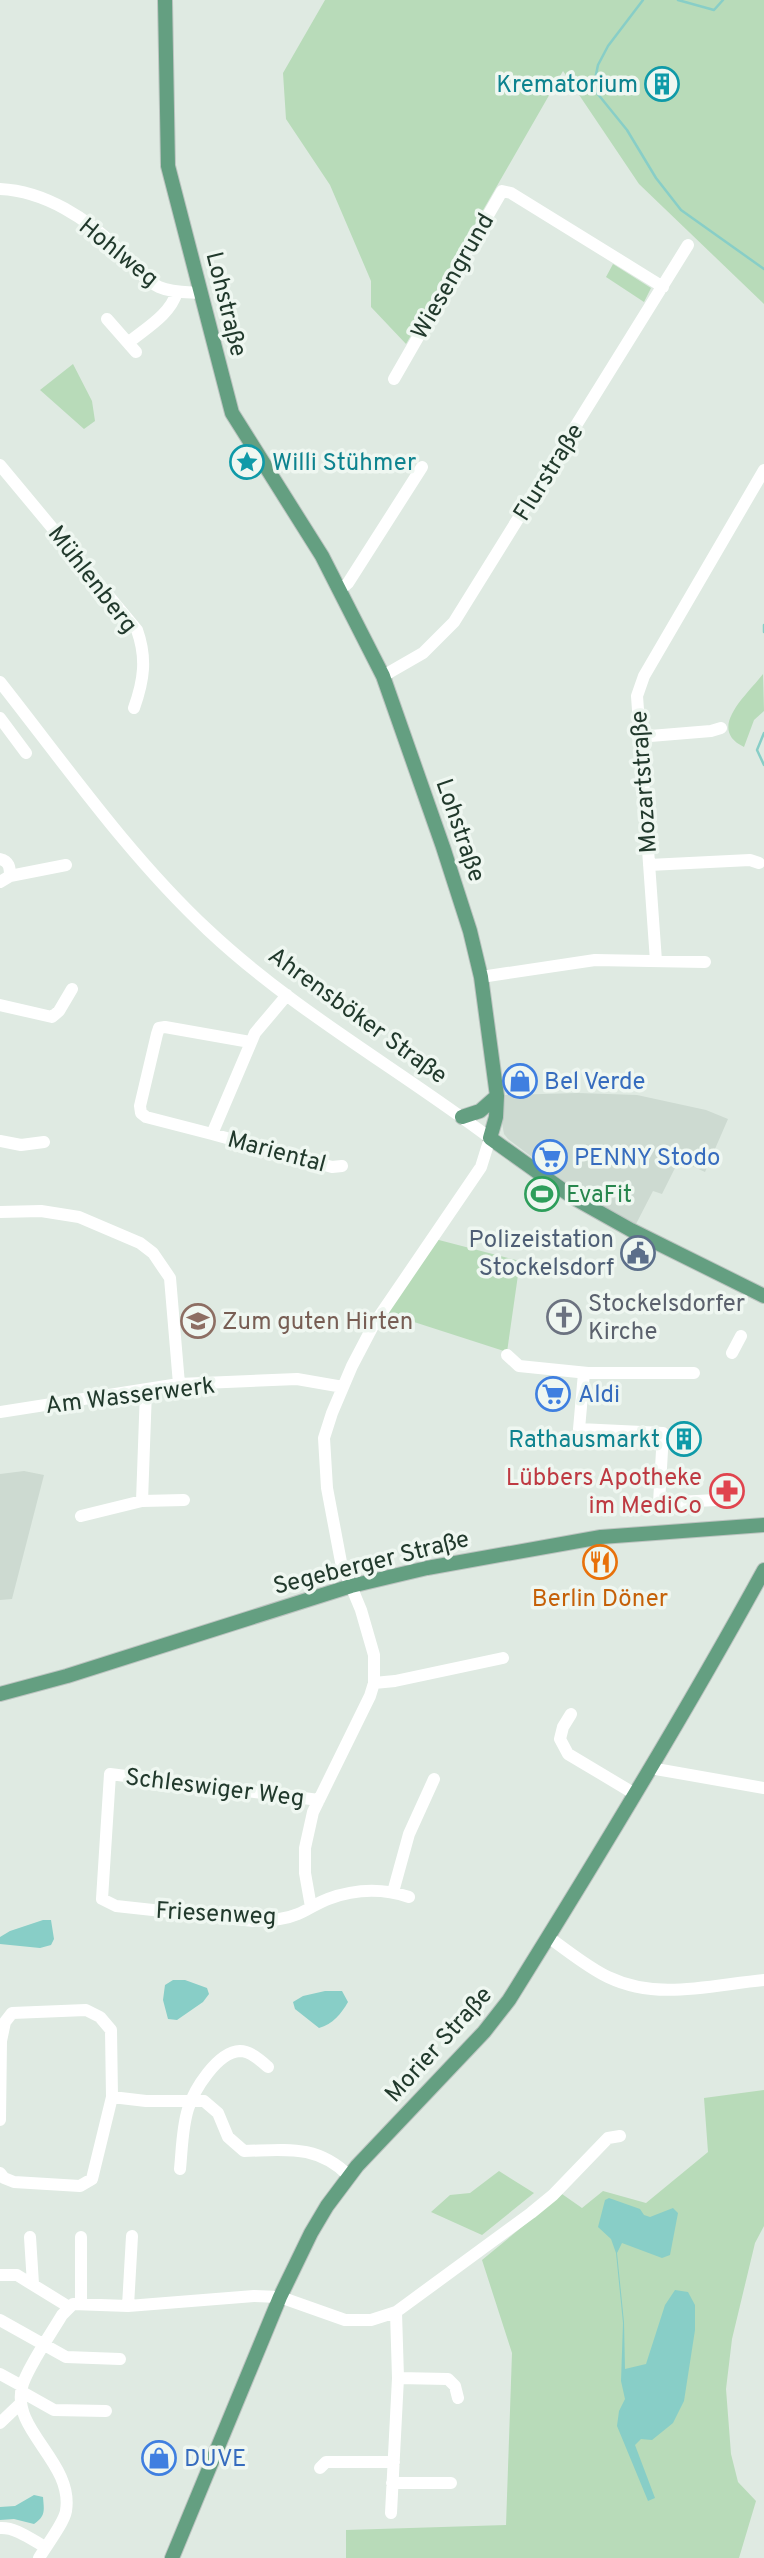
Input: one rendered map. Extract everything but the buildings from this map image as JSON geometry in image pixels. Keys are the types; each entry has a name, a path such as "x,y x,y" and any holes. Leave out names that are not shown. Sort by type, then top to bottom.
{"main road":[{"name":"Lohstraße","path":"165,0 168,166 232,413 322,556 383,676 443,847 470,931 481,977 497,1096 496,1117 490,1138"},
{"path":"462,1117 480,1111 497,1096"},
{"name":"Ahrensböker Straße","path":"490,1138 581,1202 764,1296"},
{"name":"Segeberger Straße","path":"0,1694 57,1679 351,1586 437,1566 601,1536 764,1525"},
{"name":"Morier Straße","path":"172,2558 280,2297 311,2234 349,2176 484,2032 509,2000 635,1794 764,1570"}],"street":[{"name":"Hohlweg","path":"0,189 32,194 62,208 103,234 151,283 177,292 201,293"},
{"name":"Wiesengrund","path":"394,379 502,191 512,193 663,287"},
{"name":"Flurstraße","path":"383,676 423,653 454,622 688,245"},
{"path":"107,319 132,348 168,310 177,292"},
{"name":"Mühlenberg","path":"0,465 137,629 143,648 145,672 134,708"},
{"path":"340,590 348,583 422,467"},
{"name":"Mozartstraße","path":"656,961 638,737 639,686 764,470"},
{"name":"Ahrensböker Straße","path":"0,682 148,870 211,933 286,995 490,1138"},
{"path":"0,718 26,753"},
{"path":"638,737 721,728"},
{"path":"0,859 8,863 10,868 5,879"},
{"path":"649,865 750,860 759,863"},
{"path":"5,879 66,865"},
{"path":"481,977 595,960 705,962"},
{"path":"0,1005 52,1017 59,1011 72,989"},
{"name":"Mariental","path":"212,1134 250,1042 286,995"},
{"name":"Mariental","path":"250,1042 159,1028 141,1112 146,1117 332,1167 342,1166"},
{"path":"312,1908 305,1873 305,1847 313,1812 374,1683 374,1655 361,1610 341,1562 327,1488 324,1448 329,1420 380,1315 481,1167 490,1138"},
{"path":"0,1141 22,1145 44,1142"},
{"path":"0,1212 50,1212 79,1217 140,1243 153,1253 170,1278 178,1384"},
{"path":"732,1353 741,1336"},
{"path":"507,1355 519,1366 583,1373 694,1373"},
{"path":"583,1373 579,1429 663,1433 659,1503 716,1500"},
{"name":"Am Wasserwerk","path":"0,1412 178,1384 297,1379 343,1387"},
{"path":"142,1501 146,1390"},
{"path":"81,1516 142,1501 184,1500"},
{"path":"374,1683 503,1658"},
{"path":"571,1714 563,1727 560,1740 568,1754 635,1794"},
{"path":"650,1768 764,1788"},
{"name":"Schleswiger Weg","path":"102,1899 110,1774 319,1800"},
{"path":"393,1892 409,1834 434,1779"},
{"name":"Friesenweg","path":"102,1899 116,1906 254,1921 297,1915 327,1900 355,1891 393,1892 409,1897"},
{"path":"548,1937 606,1976 642,1989 686,1990 764,1980"},
{"path":"0,2120 0,2041 5,2022 12,2013 86,2010 100,2017 111,2030 112,2097 92,2179 80,2186 14,2182 0,2173"},
{"path":"180,2169 188,2108 202,2080 227,2054 242,2051 268,2067"},
{"path":"112,2097 146,2101 204,2101 218,2113 228,2137 244,2151 307,2152 335,2162 349,2176"},
{"path":"0,2275 16,2275 75,2305 128,2306 254,2296 280,2297 345,2319 371,2320 396,2312 531,2213 553,2195 608,2138 620,2136"},
{"path":"30,2236 33,2284"},
{"path":"128,2306 132,2236"},
{"path":"0,2423 22,2394 45,2344 75,2305 81,2237"},
{"path":"391,2513 398,2378 396,2312"},
{"path":"0,2320 73,2359 120,2359"},
{"path":"0,2374 22,2394 54,2410 106,2411"},
{"path":"398,2378 448,2379 455,2386 458,2398"},
{"path":"0,2528 7,2527 17,2532 42,2553 66,2512 63,2477 24,2417 22,2394"},
{"path":"320,2468 326,2462 394,2462"},
{"path":"392,2483 452,2483"}],"shaded area":[{"path":"505,1095 637,1095 706,1110 728,1119 705,1172 679,1160 662,1194 653,1191 636,1224 581,1194 504,1134 502,1123"},
{"path":"24,1471 44,1475 12,1599 0,1600 0,1474"}],"green space":[{"path":"325,0 764,0 764,304 639,184 563,71 406,344 371,307 371,281 330,185 286,119 283,73"},
{"path":"613,264 651,288 644,302 606,277"},
{"path":"73,364 92,401 95,421 84,429 40,390"},
{"path":"763,674 764,711 754,720 744,747 733,740 729,722 740,702"},
{"path":"435,1239 520,1261 507,1352 383,1312"},
{"path":"764,2090 764,2226 755,2243 732,2339 726,2389 731,2454 738,2482 756,2501 739,2558 346,2558 346,2530 506,2525 512,2353 482,2260 562,2194 582,2208 603,2191 646,2203 708,2152 704,2098"},
{"path":"499,2171 534,2193 482,2235 431,2212 450,2195 470,2193"}],"water":[{"path":"51,1920 54,1939 51,1945 40,1948 0,1944 0,1937 10,1931"},
{"path":"173,1980 185,1980 207,1988 209,1994 203,2002 177,2020 168,2019 163,2000 165,1985"},
{"path":"325,1991 342,1991 348,2002 336,2018 319,2028 295,2009 293,2002 303,1996"},
{"path":"609,2198 640,2209 644,2215 650,2217 673,2208 678,2213 670,2255 662,2258 622,2243 617,2253 624,2322 625,2369 646,2364 665,2305 675,2290 688,2292 695,2305 695,2330 684,2401 673,2423 652,2440 641,2439 635,2445 655,2498 648,2501 617,2426 619,2411 625,2399 621,2381 623,2323 616,2253 611,2239 598,2227 605,2200"},
{"path":"34,2495 43,2497 44,2509 41,2518 34,2524 14,2519 0,2520 0,2507 15,2506"}],"waterway":[{"path":"643,0 608,46 598,65 594,84 597,93 627,130 656,178 681,210 764,269"},
{"path":"678,0 714,10 723,0"},
{"path":"764,625 764,632"},
{"path":"764,733 757,750 764,765"}],"place":[{"name":"Krematorium","path":"662,84"},
{"name":"Willi Stühmer","path":"247,462"},
{"name":"Bel Verde","path":"520,1081"},
{"name":"PENNY Stodo","path":"550,1157"},
{"name":"EvaFit","path":"542,1194"},
{"name":"Polizeistation Stockelsdorf","path":"638,1253"},
{"name":"Stockelsdorfer Kirche","path":"564,1317"},
{"name":"Zum guten Hirten","path":"198,1321"},
{"name":"Aldi","path":"553,1394"},
{"name":"Rathausmarkt","path":"684,1439"},
{"name":"Lübbers Apotheke im MediCo","path":"727,1491"},
{"name":"Berlin Döner","path":"600,1562"},
{"name":"DUVE","path":"159,2458"}]}
